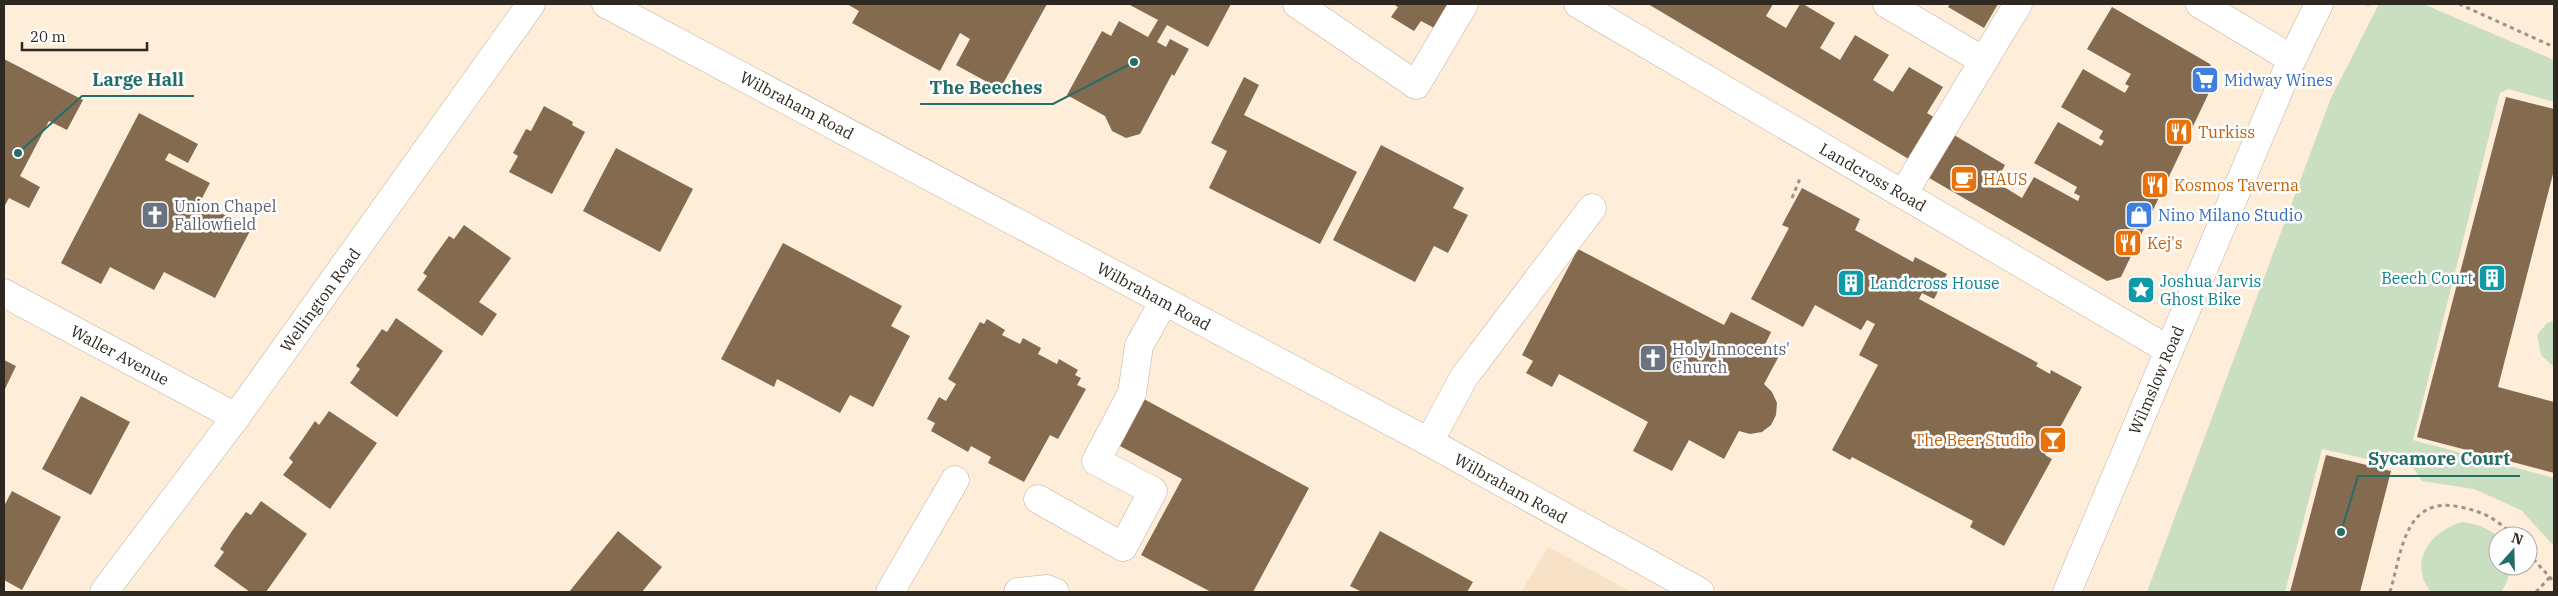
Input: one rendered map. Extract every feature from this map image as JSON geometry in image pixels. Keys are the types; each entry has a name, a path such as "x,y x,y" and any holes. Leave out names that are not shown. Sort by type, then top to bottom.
{"main road":[{"name":"Wellington Road","path":"104,592 236,417 532,4"},
{"name":"Wilbraham Road","path":"606,4 1428,442 1700,592"},
{"path":"1297,4 1416,84 1464,4"},
{"name":"Landcross Road","path":"1578,4 2169,350"},
{"path":"1887,4 1984,61"},
{"path":"1903,194 2018,4"},
{"path":"2200,4 2292,59"},
{"name":"Wilmslow Road","path":"2067,592 2292,59 2319,4"},
{"path":"1428,442 1464,376 1592,208"},
{"name":"Waller Avenue","path":"4,293 236,417"},
{"path":"1038,499 1123,547 1152,491 1096,461 1132,393 1139,346 1164,301"},
{"path":"890,592 955,480"},
{"path":"1018,592 1047,589 1055,592"}],"path":[{"path":"2459,4 2554,47"},
{"path":"2390,592 2407,533 2415,518 2423,510 2432,505 2447,504 2476,510 2495,519 2502,526"},
{"path":"2538,563 2554,582"},
{"path":"2536,592 2550,577"}],"shaded area":[{"path":"1548,547 1632,592 1521,592"}],"green space":[{"path":"2379,4 2423,4 2554,60 2554,102 2508,89 2500,93 2413,440 2554,478 2554,546 2538,529 2538,526 2536,526 2521,510 2474,489 2422,481 2404,454 2389,451 2385,463 2322,449 2285,592 2147,592 2331,98"},
{"path":"2554,321 2554,367 2541,355 2537,335 2547,323"},
{"path":"2462,522 2482,526 2488,530 2488,576 2508,576 2501,592 2431,592 2424,581 2421,570 2422,559 2432,540 2451,526"}],"building":[{"path":"847,4 1047,4 1000,89 956,65 970,39 960,33 940,71 852,23 859,11"},
{"path":"1128,4 1231,4 1208,47 1167,25 1157,42 1166,47 1170,39 1189,49 1174,76 1172,74 1140,134 1126,138 1112,131 1105,116 1067,95 1102,31 1111,36 1119,21 1148,37 1158,20"},
{"path":"1393,4 1451,4 1436,29 1421,21 1414,31 1391,17 1398,7"},
{"path":"1648,4 1773,4 1766,16 1786,28 1800,4 1803,4 1835,23 1820,48 1840,60 1855,35 1889,55 1873,80 1893,92 1909,67 1943,87 1927,113 1937,119 1912,161"},
{"path":"1950,4 1998,4 1984,28 1948,7"},
{"path":"2112,7 2210,64 2216,78 2121,277 2107,281 1924,175 1949,132 2005,165 1996,182 2022,198 2034,177 2078,201 2080,196 2074,193 2077,187 2034,163 2058,122 2101,146 2104,141 2099,138 2103,131 2061,107 2083,69 2125,93 2129,86 2125,84 2131,74 2087,49"},
{"path":"4,59 83,100 67,130 49,121 20,176 40,187 29,208 9,198 4,207"},
{"path":"1244,77 1259,85 1244,115 1357,172 1320,244 1209,188 1227,151 1211,143"},
{"name":"Beech Court","path":"2506,97 2554,109 2554,170 2498,387 2554,402 2554,473 2417,437"},
{"path":"544,106 573,122 572,125 585,132 552,194 509,172 518,156 513,153 526,129 531,131"},
{"name":"Union Chapel Fallowfield","path":"139,113 198,144 188,163 169,153 165,160 210,183 200,202 251,229 215,298 164,272 154,290 110,267 101,284 61,263"},
{"path":"1381,145 1464,188 1453,208 1468,215 1448,253 1434,246 1415,282 1333,240"},
{"path":"616,148 693,189 660,252 583,211"},
{"path":"1802,188 1860,219 1855,230 1913,262 1915,257 1947,274 1934,299 1922,293 1919,299 2038,363 2036,366 2050,374 2051,370 2082,387 2045,455 2052,459 2004,546 1970,527 1973,521 1852,457 1850,460 1832,450 1878,365 1859,355 1875,324 1867,320 1861,330 1815,305 1803,327 1751,299 1789,228 1782,225"},
{"path":"464,225 511,258 479,302 497,314 482,336 417,290 427,276 423,273 449,236 454,239"},
{"path":"783,243 902,306 891,326 910,336 873,407 850,395 840,413 777,379 774,387 721,359"},
{"name":"Holy Innocents' Church","path":"1578,249 1724,325 1731,312 1771,332 1764,347 1779,356 1764,384 1772,392 1777,403 1776,415 1771,425 1762,432 1750,434 1739,431 1724,459 1689,440 1672,471 1633,451 1648,422 1559,374 1552,387 1526,373 1533,361 1522,355"},
{"path":"396,318 443,351 397,417 350,383 360,369 356,366 382,329 387,332"},
{"path":"987,319 1005,330 1002,335 1020,344 1023,338 1041,348 1038,354 1057,364 1059,359 1078,370 1075,375 1081,378 1077,385 1086,389 1058,439 1050,435 1024,482 988,463 991,457 971,446 968,452 931,431 935,423 927,419 939,397 946,401 956,384 948,379 980,322 984,324"},
{"path":"4,360 16,366 4,391"},
{"path":"81,396 130,422 91,495 42,469"},
{"path":"1142,398 1309,488 1253,592 1211,592 1141,555 1182,479 1118,445"},
{"path":"329,411 377,443 330,509 283,475 293,462 289,458 315,421 319,425"},
{"path":"2326,455 2391,471 2360,592 2290,592"},
{"path":"12,491 61,517 22,590 4,580 4,506"},
{"path":"261,501 307,534 266,592 250,592 214,566 224,552 220,549 232,531 246,512 251,515"},
{"path":"618,531 662,567 642,592 569,592"},
{"path":"1380,531 1473,582 1467,592 1362,592 1350,586"}],"place":[{"name":"The Beeches","path":"1134,62"},
{"name":"Midway Wines","path":"2205,80"},
{"name":"Turkiss","path":"2179,132"},
{"name":"Large Hall","path":"18,153"},
{"name":"HAUS","path":"1964,179"},
{"name":"Kosmos Taverna","path":"2155,185"},
{"name":"Union Chapel Fallowfield","path":"155,215"},
{"name":"Nino Milano Studio","path":"2139,215"},
{"name":"Kej's","path":"2128,243"},
{"name":"Beech Court","path":"2492,278"},
{"name":"Landcross House","path":"1851,283"},
{"name":"Joshua Jarvis Ghost Bike","path":"2141,290"},
{"name":"Holy Innocents' Church","path":"1653,358"},
{"name":"The Beer Studio","path":"2053,440"},
{"name":"Sycamore Court","path":"2341,532"}]}
